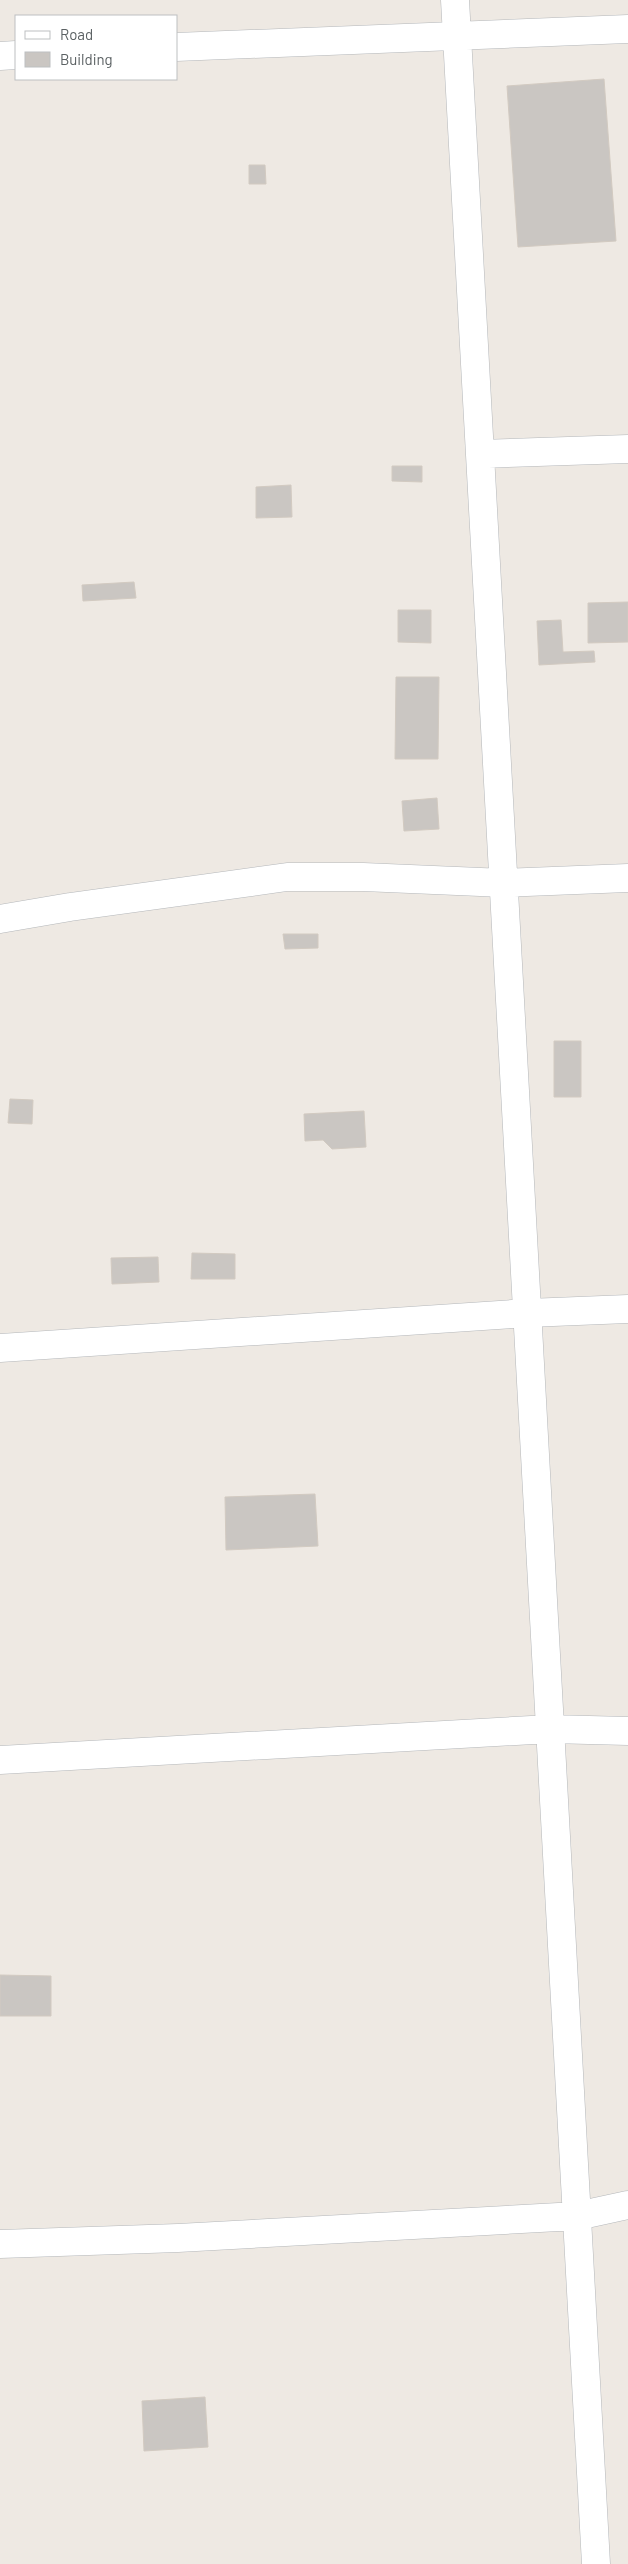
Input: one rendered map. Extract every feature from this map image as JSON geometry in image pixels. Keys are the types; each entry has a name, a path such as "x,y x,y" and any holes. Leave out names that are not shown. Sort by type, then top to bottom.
{"street":[{"path":"455,0 596,2564"},
{"path":"178,47 456,34 628,29"},
{"path":"0,56 15,55"},
{"path":"481,454 628,449"},
{"path":"0,920 70,907 287,877 363,877 504,883 628,878"},
{"path":"0,1348 528,1313 628,1309"},
{"path":"0,1760 550,1729 628,1732"},
{"path":"0,2244 178,2238 577,2216 628,2205"}],"building":[{"path":"604,79 616,241 518,247 507,86"},
{"path":"249,165 265,165 266,184 249,184"},
{"path":"392,466 422,466 422,482 392,481"},
{"path":"291,485 292,517 256,518 256,487"},
{"path":"134,582 136,598 83,601 82,585"},
{"path":"628,602 628,642 588,643 588,603"},
{"path":"398,610 431,610 431,643 398,642"},
{"path":"561,620 563,652 594,651 595,662 539,665 537,621"},
{"path":"396,677 439,677 438,759 395,759"},
{"path":"437,798 439,829 404,831 402,801"},
{"path":"283,934 318,934 318,948 285,949"},
{"path":"554,1041 581,1041 581,1097 554,1097"},
{"path":"10,1099 33,1100 32,1124 8,1123"},
{"path":"364,1111 366,1147 332,1149 323,1140 305,1141 304,1114"},
{"path":"192,1253 235,1254 235,1279 191,1279"},
{"path":"158,1257 159,1282 112,1284 111,1258"},
{"path":"315,1494 318,1546 226,1550 225,1497"},
{"path":"0,1975 51,1976 51,2016 0,2016"},
{"path":"205,2397 208,2447 144,2451 142,2401"}]}
